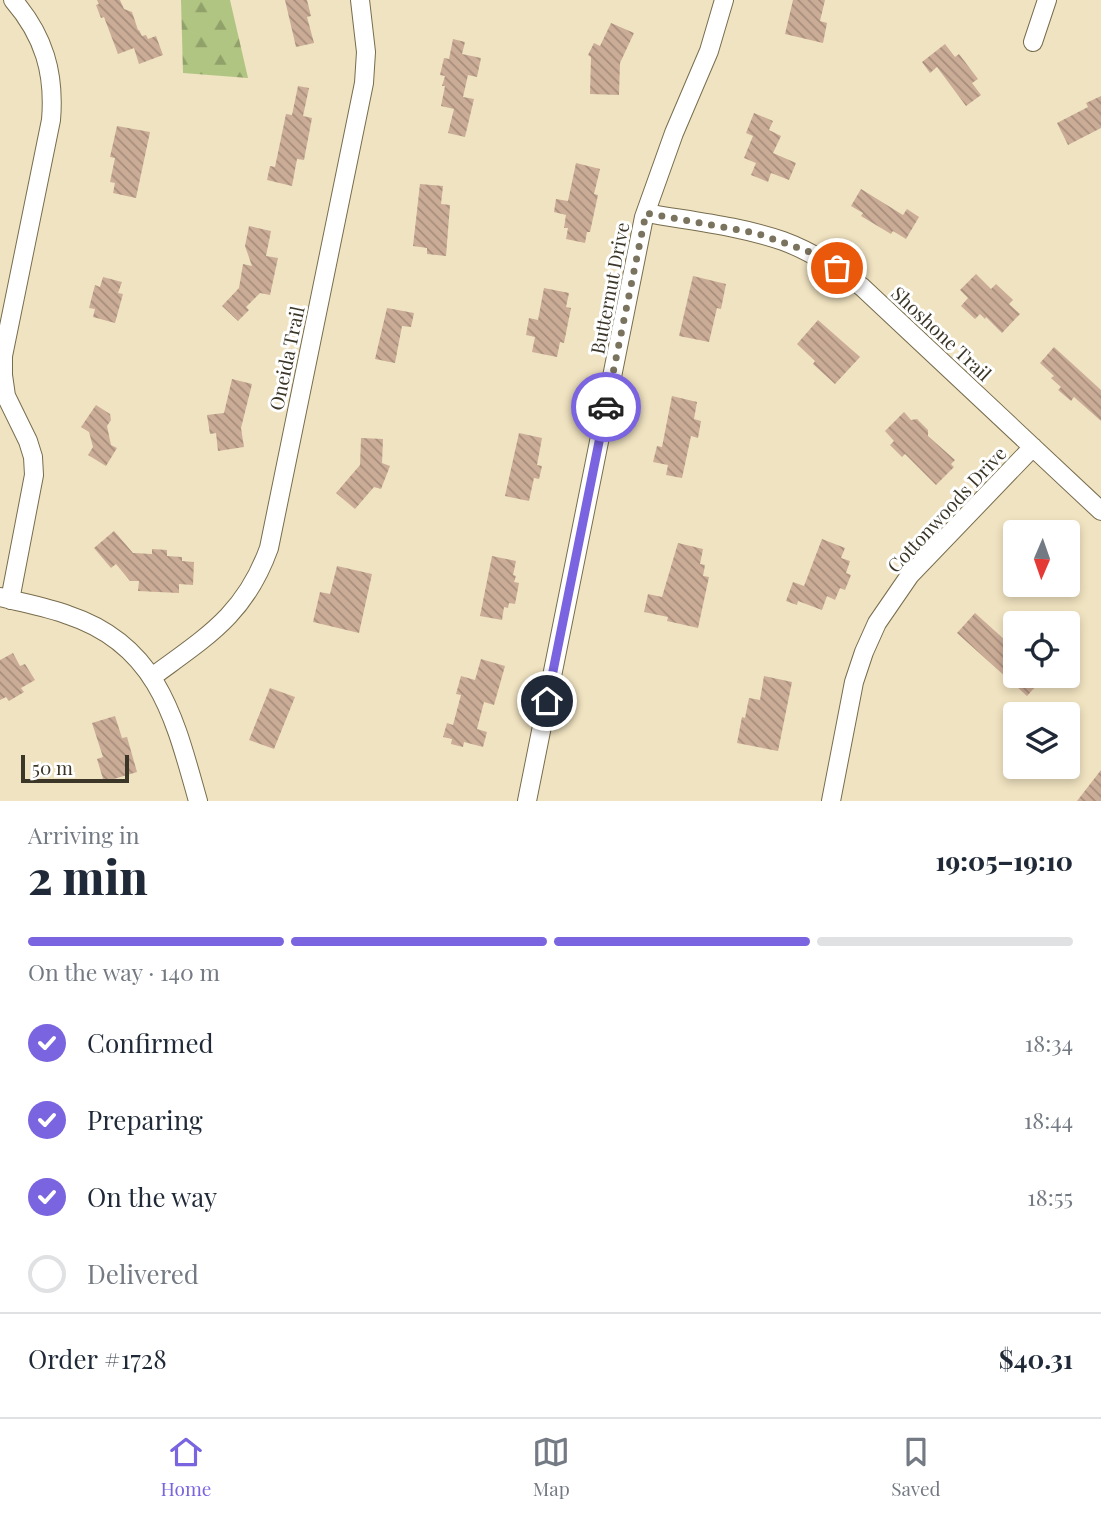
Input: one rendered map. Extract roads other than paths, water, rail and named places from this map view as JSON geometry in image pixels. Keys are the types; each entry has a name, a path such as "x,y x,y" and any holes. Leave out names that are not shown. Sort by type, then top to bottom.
{"street":[{"path":"13,0 38,35 47,55 53,99 51,120 8,287 3,375 6,396 33,457 34,475 5,598 69,615 91,624 130,652 152,677 174,718 198,801"},
{"name":"Oneida Trail","path":"152,677 211,634 235,611 250,590 269,548 364,83 366,52 360,0"},
{"name":"Butternut Drive","path":"527,801 646,213 674,133 709,51 724,0"},
{"path":"1033,43 1047,0"},
{"name":"Shoshone Trail","path":"646,213 756,233 810,252 837,268 862,287 1101,511"},
{"name":"Cottonwoods Drive","path":"831,801 854,682 877,623 910,575 1033,447"}]}
